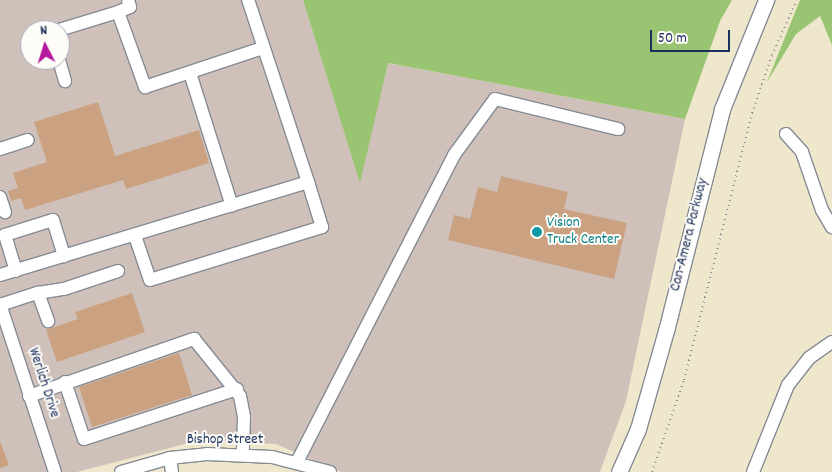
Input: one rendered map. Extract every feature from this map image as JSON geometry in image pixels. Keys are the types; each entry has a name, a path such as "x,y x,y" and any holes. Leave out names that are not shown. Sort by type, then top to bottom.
{"main road":[{"name":"Can-Amera Parkway","path":"618,472 638,429 668,327 722,109 766,0"}],"street":[{"path":"70,27 130,7 128,0"},
{"path":"135,236 150,280 322,227 248,0"},
{"path":"118,12 145,87 263,48"},
{"path":"62,70 65,81"},
{"path":"190,73 232,206"},
{"path":"297,462 454,155 495,99 618,129"},
{"path":"786,134 802,152 822,210 832,226"},
{"path":"0,149 28,140"},
{"path":"0,275 135,236 308,182"},
{"path":"0,197 5,212"},
{"path":"16,271 6,236 53,220 64,256"},
{"path":"0,305 118,271"},
{"path":"38,293 48,321"},
{"name":"Werlich Drive","path":"0,305 55,472"},
{"path":"29,396 194,339 237,389 244,417 243,454"},
{"path":"754,472 788,385 809,358 832,342"},
{"path":"65,382 84,439 237,389"},
{"name":"Bishop Street","path":"121,472 170,458 243,454 297,462 330,472"},
{"path":"170,458 172,472"}],"path":[{"path":"652,472 684,380 752,113 772,55 797,0"}],"shaded area":[{"path":"0,0 303,0 360,182 387,63 685,119 626,401 600,472 341,472 276,444 200,440 77,472 0,472"}],"green space":[{"path":"303,0 732,0 720,21 685,119 388,63 360,183"},
{"path":"800,0 832,0 832,45 820,16 796,34 767,82"}],"building":[{"path":"98,102 115,156 199,130 209,163 126,189 123,180 25,210 21,198 11,201 8,191 18,188 13,173 47,162 34,122"},
{"name":"Vision Truck Center","path":"501,176 568,192 564,209 627,223 614,279 448,240 454,215 470,219 478,187 497,192"},
{"path":"132,293 145,332 57,362 46,330 78,319 75,312"},
{"path":"179,353 192,395 92,427 79,387"},
{"path":"0,441 9,465 0,468"}],"place":[{"name":"Vision Truck Center","path":"537,232"}]}
